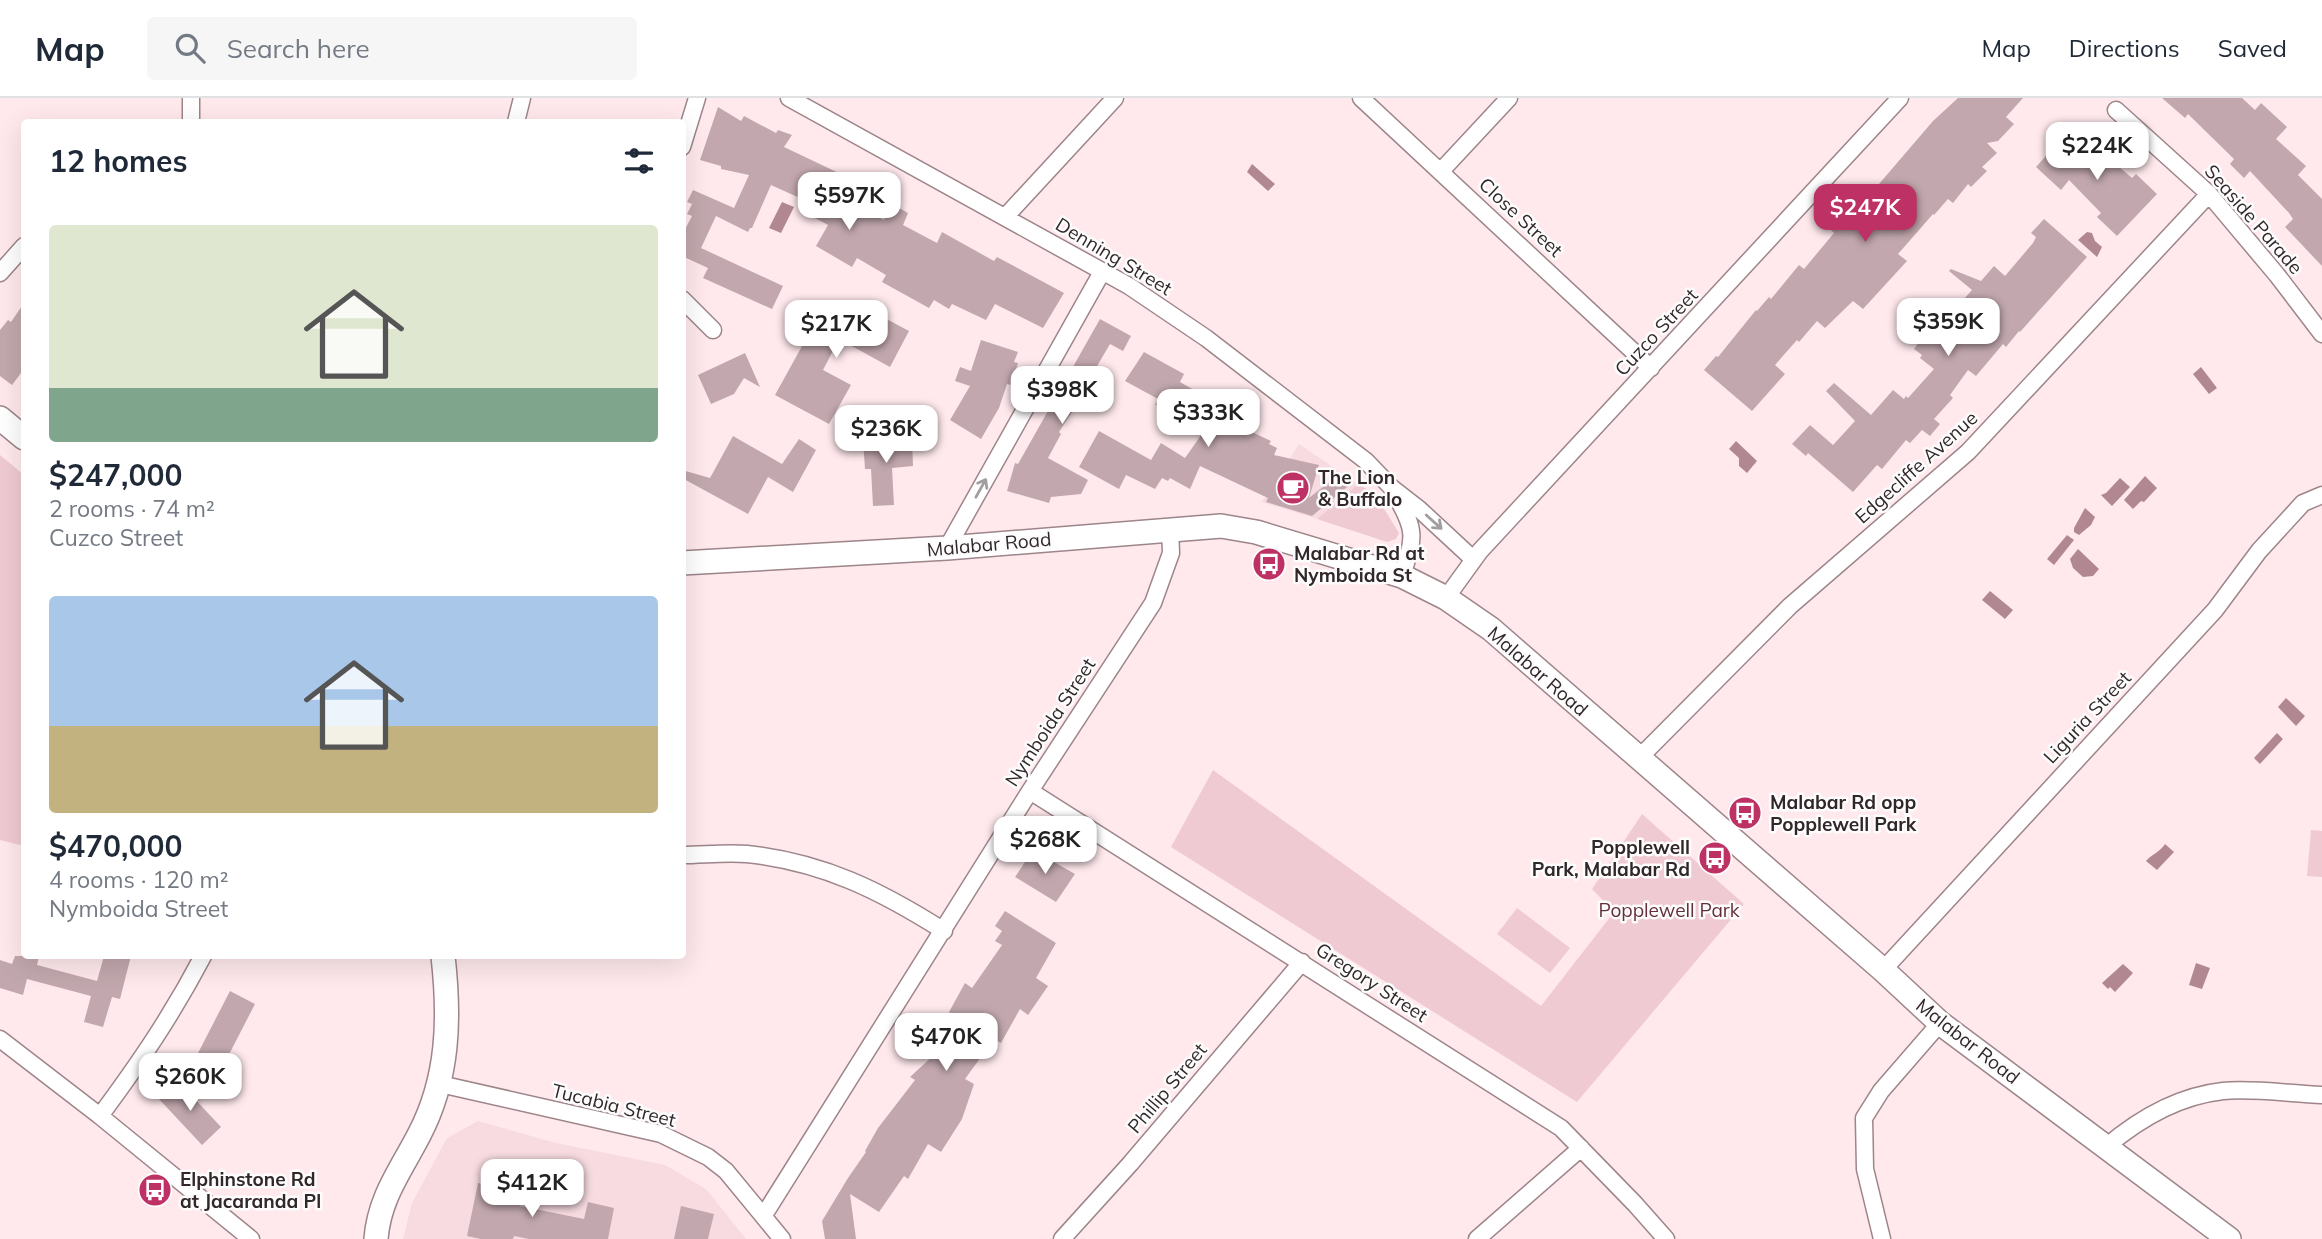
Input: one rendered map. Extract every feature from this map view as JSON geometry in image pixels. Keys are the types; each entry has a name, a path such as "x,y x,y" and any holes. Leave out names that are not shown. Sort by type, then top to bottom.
{"main road":[{"path":"0,418 21,436"},
{"name":"Malabar Road","path":"686,563 947,548 1221,526 1256,532 1402,576 1446,598 1491,629 1883,970 1940,1023 2229,1239"},
{"path":"376,1239 380,1209 389,1187 418,1137 440,1084 448,1026 443,959"}],"street":[{"path":"191,98 191,119"},
{"path":"517,119 522,98"},
{"path":"686,134 697,98"},
{"name":"Denning Street","path":"789,98 1129,286 1206,338 1366,461 1392,488 1474,559"},
{"path":"1006,216 1115,98"},
{"name":"Close Street","path":"1361,98 1651,368"},
{"path":"1441,171 1509,98"},
{"name":"Cuzco Street","path":"1446,598 1474,559 1900,98"},
{"name":"Seaside Parade","path":"2116,110 2209,194 2322,334"},
{"name":"Edgecliffe Avenue","path":"1639,758 1790,606 1968,452 2209,194"},
{"path":"0,273 21,249"},
{"path":"947,548 1102,272"},
{"path":"686,303 713,330"},
{"name":"Denning Street","path":"1392,488 1410,520 1413,535 1402,576"},
{"name":"Liguria Street","path":"1883,970 2215,610 2268,541 2303,503 2322,495"},
{"name":"Nymboida Street","path":"764,1215 1030,791 1153,603 1171,553 1170,528"},
{"name":"Gregory Street","path":"1030,791 1561,1128 1666,1239"},
{"path":"686,855 745,854 792,862 847,877 944,931"},
{"path":"100,1116 149,1050 201,959"},
{"name":"Phillip Street","path":"1062,1239 1130,1164 1302,962"},
{"path":"1882,1239 1865,1169 1864,1118 1881,1091 1940,1023"},
{"path":"0,1038 249,1238"},
{"name":"Tucabia Street","path":"440,1084 661,1135 708,1157 726,1171 782,1239"},
{"path":"2106,1147 2144,1118 2195,1097 2224,1091 2322,1095"},
{"path":"1477,1239 1581,1148"}],"shaded area":[{"path":"1252,164 1275,184 1268,191 1247,172"},
{"path":"782,202 794,207 781,233 769,228"},
{"path":"2087,232 2092,233 2095,241 2102,247 2097,257 2078,240"},
{"path":"2201,367 2217,388 2209,394 2193,374"},
{"path":"1736,441 1757,461 1747,473 1739,466 1739,458 1729,449"},
{"name":"The Lion & Buffalo","path":"1299,444 1358,484 1317,519 1262,502"},
{"path":"2145,476 2157,488 2133,509 2124,500"},
{"path":"2120,478 2130,487 2112,506 2101,495"},
{"path":"2085,508 2095,517 2091,525 2079,535 2074,532 2074,528"},
{"path":"2067,535 2074,540 2054,565 2047,559"},
{"path":"2078,549 2099,569 2093,576 2083,577 2073,568 2070,559"},
{"path":"1990,591 2013,610 2005,619 1982,600"},
{"path":"2286,698 2305,716 2296,726 2278,707"},
{"path":"2277,733 2283,739 2260,764 2254,758"},
{"path":"2165,844 2174,852 2157,870 2146,861"},
{"path":"2196,963 2210,968 2202,989 2189,985"},
{"path":"2123,964 2133,973 2115,992 2110,987 2108,989 2102,983"},
{"path":"478,1121 556,1143 665,1165 706,1189 746,1239 403,1239 412,1203 447,1138"}],"green space":[{"path":"0,455 21,472 21,845 0,840"},
{"path":"1358,484 1375,494 1399,533 1396,539 1387,542 1317,519"},
{"name":"Popplewell Park","path":"1213,770 1541,1006 1614,912 1592,889 1642,814 1744,904 1577,1102 1171,847"},
{"path":"2311,830 2322,831 2322,877 2307,876"},
{"path":"1517,908 1570,948 1550,973 1497,934"}],"building":[{"path":"1958,98 2023,98 2006,117 2014,124 1998,141 1987,143 1997,153 1982,167 1987,171 1971,187 1968,184 1953,203 1948,199 1933,214 1898,254 1907,261 1863,309 1853,301 1825,328 1817,321 1799,342 1797,340 1775,365 1785,374 1752,411 1704,370 1799,265 1804,269 1834,233 1828,227 1845,208 1851,213 1933,121"},
{"path":"2162,98 2242,98 2255,110 2261,103 2287,127 2276,139 2306,166 2298,175 2322,199 2322,266 2285,227 2293,219 2250,171 2244,178 2230,164 2234,159 2188,114 2185,118"},
{"path":"718,107 741,121 744,116 776,133 778,130 792,135 784,147 864,185 853,204 884,220 891,208 901,209 908,213 903,225 937,243 942,232 994,261 997,257 1064,293 1043,328 995,304 986,320 952,304 949,309 934,300 929,308 882,282 886,275 857,258 852,267 816,246 828,225 813,217 815,212 799,205 802,199 771,185 748,232 716,216 701,248 783,286 772,309 703,278 708,268 686,258 686,227 692,216 687,214 692,204 687,202 693,190 734,208 749,175 721,169 721,166 700,160"},
{"path":"2069,130 2100,159 2104,154 2132,178 2136,174 2157,194 2117,236 2097,217 2101,213 2069,180 2061,190 2036,167"},
{"path":"2044,219 2087,257 2020,332 2006,347 2003,344 1976,376 1968,370 1950,395 1953,398 1934,419 1940,424 1930,436 1922,430 1910,443 1906,440 1882,469 1877,465 1853,492 1808,453 1806,456 1792,444 1810,425 1833,445 1855,421 1826,391 1834,383 1871,415 1893,390 1904,399 1906,396 1908,398 1934,369 1920,358 1922,355 1914,349 1932,324 1938,328 1972,290 1949,271 1951,269 1981,281 1994,266 2005,276 2033,243 2036,237 2031,233"},
{"path":"21,307 21,373 12,385 0,376 0,330 8,320 11,322"},
{"path":"866,308 909,331 890,367 839,339 823,370 851,385 829,424 775,395 822,310 855,328"},
{"path":"1100,319 1131,336 1123,351 1110,344 1083,390 1083,395 1059,432 1061,434 1048,458 1088,480 1081,494 1051,497 1049,503 1007,491 1015,463 1018,464"},
{"path":"981,340 1018,352 1014,362 1018,363 1011,385 1007,384 999,408 981,439 950,420 970,386 955,381 960,367 971,371"},
{"path":"1144,352 1184,374 1180,382 1229,410 1224,419 1271,441 1269,444 1277,448 1274,455 1319,465 1309,498 1338,475 1352,483 1312,516 1266,502 1268,498 1200,466 1190,489 1170,478 1168,481 1162,478 1155,489 1126,475 1119,489 1079,467 1099,431 1151,460 1161,443 1185,458 1204,431 1175,413 1155,405 1158,399 1125,381"},
{"path":"745,353 760,387 744,378 734,394 711,404 698,375"},
{"path":"733,436 782,464 799,439 816,450 793,492 768,477 748,514 686,480 686,471 710,478"},
{"path":"912,437 913,466 892,468 894,505 873,506 871,469 865,469 863,440"},
{"path":"1033,850 1075,874 1056,902 1015,877"},
{"path":"1005,911 1056,943 1036,978 1048,986 1028,1015 1020,1009 1001,1043 994,1039 965,1079 974,1084 962,1119 941,1152 928,1144 908,1179 904,1176 879,1212 850,1194 856,1239 825,1239 822,1221 866,1152 878,1128 915,1080 910,1077 936,1053 930,1049 953,1015 949,1012 965,983 972,988 1002,945 995,941 1002,931 995,926"},
{"path":"15,956 21,956 21,959 38,959 37,965 97,981 103,959 130,959 120,999 112,997 103,1027 84,1022 91,996 27,979 23,995 0,988 0,960 12,964"},
{"path":"230,991 255,1004 222,1068 197,1055"},
{"path":"177,1080 221,1127 202,1145 158,1098"},
{"path":"478,1183 523,1193 520,1206 584,1219 588,1202 614,1208 608,1239 529,1239 514,1236 513,1239 481,1239 467,1236"},
{"path":"681,1206 714,1214 708,1239 674,1239"}],"place":[{"name":"The Lion & Buffalo","path":"1293,488"},
{"name":"Malabar Rd at Nymboida St","path":"1269,564"},
{"name":"Malabar Rd opp Popplewell Park","path":"1745,813"},
{"name":"Popplewell Park, Malabar Rd","path":"1715,858"},
{"name":"Elphinstone Rd at Jacaranda Pl","path":"155,1190"}]}
